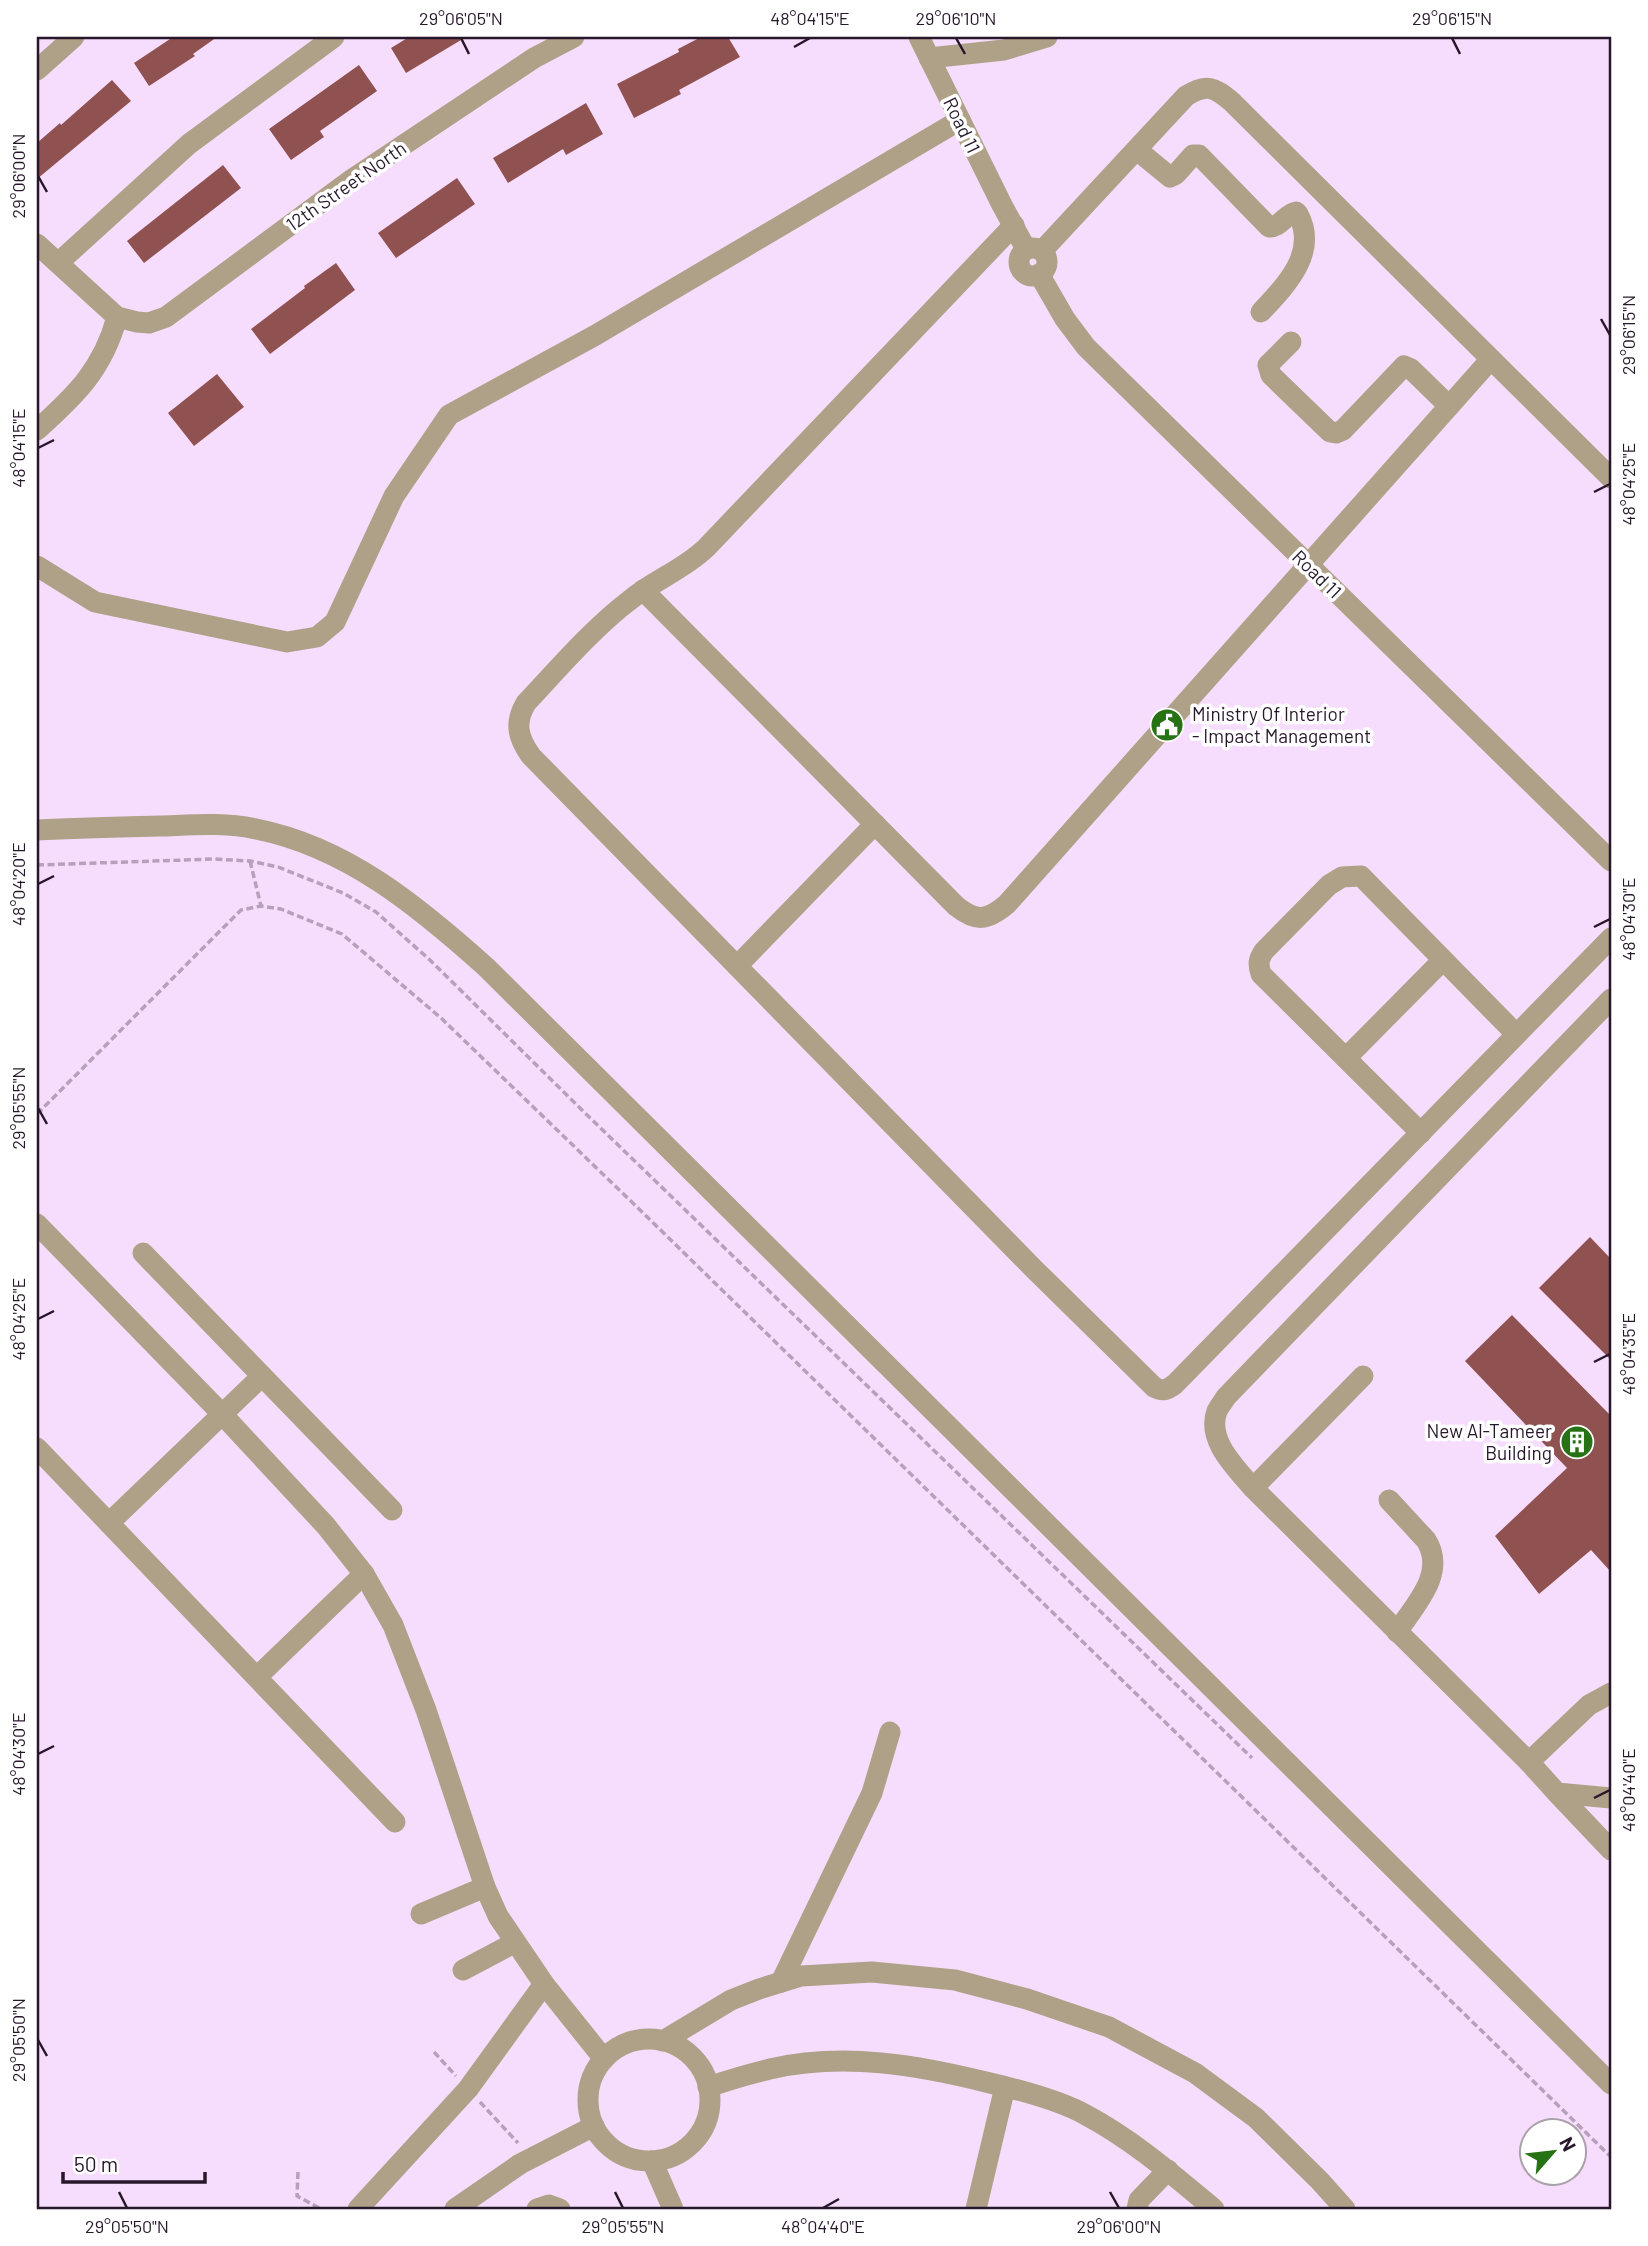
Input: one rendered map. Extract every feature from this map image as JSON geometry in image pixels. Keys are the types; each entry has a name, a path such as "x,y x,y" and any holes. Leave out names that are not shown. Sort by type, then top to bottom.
{"street":[{"path":"37,70 74,37"},
{"path":"58,263 188,144 334,37"},
{"name":"12th Street North","path":"117,317 149,323 166,317 351,180 534,58 574,37"},
{"name":"Road 11","path":"919,37 1014,225 1034,250 1019,257 1020,268 1028,275 1039,274 1065,319 1086,348 1611,861"},
{"path":"929,58 1004,50 1047,37"},
{"path":"1034,250 1137,150 1186,96 1204,87 1213,89 1222,94 1611,478"},
{"path":"37,565 95,602 287,642 317,637 335,622 394,496 449,415 594,336 960,120"},
{"path":"1137,150 1170,177 1193,155 1199,155 1269,227 1278,224 1292,212 1298,214 1305,236 1300,262 1289,281 1261,312"},
{"path":"1014,225 706,548 682,568 643,590 618,610 526,703 520,713 517,727 521,743 531,756 1035,1270 1154,1387 1165,1391 1175,1384 1611,938"},
{"path":"37,244 117,317 106,348 90,377 69,402 37,430"},
{"path":"1291,342 1269,365 1270,375 1330,432 1343,430 1404,366 1412,369 1448,406"},
{"path":"643,590 956,906 967,915 979,919 989,917 1000,911 1491,359"},
{"path":"37,830 215,824 254,828 299,839 366,872 444,930 496,977 1611,2084"},
{"path":"737,966 875,824"},
{"path":"1421,1133 1261,974 1258,965 1264,951 1329,885 1342,877 1361,876 1516,1034"},
{"path":"1346,1058 1442,961"},
{"path":"1611,999 1226,1397 1217,1412 1215,1427 1219,1442 1229,1460 1258,1493 1528,1762 1611,1850"},
{"path":"37,1224 222,1414 326,1526 364,1574 393,1625 426,1710 485,1887 498,1916 544,1984 604,2059"},
{"path":"143,1253 393,1510"},
{"path":"109,1523 262,1376"},
{"path":"1258,1493 1366,1380"},
{"path":"37,1448 395,1822"},
{"path":"1385,1504 1419,1548 1423,1563 1419,1579 1394,1629"},
{"path":"257,1677 364,1574"},
{"path":"1528,1762 1589,1705 1611,1693"},
{"path":"781,1982 872,1793 890,1732"},
{"path":"1557,1793 1611,1798"},
{"path":"421,1914 485,1887"},
{"path":"463,1970 514,1943"},
{"path":"663,2041 731,2000 801,1976 873,1972 955,1980 1027,1998 1109,2027 1195,2073 1256,2118 1320,2180 1345,2209"},
{"path":"358,2209 468,2090 544,1984"},
{"path":"635,2040 663,2041 677,2046 700,2067 709,2087 710,2108 704,2128 682,2152 673,2157 652,2161 631,2159 604,2142 589,2114 589,2092 595,2072 616,2048 635,2040"},
{"path":"709,2087 772,2068 816,2062 856,2061 908,2065 1005,2087 1084,2113 1168,2170 1214,2209"},
{"path":"976,2209 1005,2087"},
{"path":"455,2209 520,2164 594,2126"},
{"path":"652,2161 673,2209"},
{"path":"1137,2209 1139,2200 1168,2170"},
{"path":"537,2209 548,2205 560,2209"}],"path":[{"path":"37,865 214,859 250,861 278,867 343,893 376,912 431,961 1258,1764"},
{"path":"250,861 261,906"},
{"path":"37,1114 241,910 261,906 281,909 342,934 441,1018 1611,2157"},
{"path":"298,2172 297,2196 321,2209"}],"building":[{"path":"173,37 217,37 193,54 195,56 149,86 134,63"},
{"path":"409,37 466,37 406,73 391,48"},
{"path":"701,37 728,37 740,57 679,90 681,94 634,118 617,84 679,52 678,49"},
{"path":"359,65 377,91 320,131 324,137 291,160 269,129"},
{"path":"112,80 131,101 37,179 37,143"},
{"path":"586,103 603,134 566,155 563,149 508,183 493,158"},
{"path":"223,165 241,188 144,263 127,241"},
{"path":"457,178 475,204 396,258 378,233"},
{"path":"336,263 355,290 270,354 251,329"},
{"path":"217,374 244,407 194,446 168,413"},
{"path":"1590,1237 1611,1259 1611,1360 1539,1288"},
{"name":"New Al-Tameer Building","path":"1512,1315 1611,1416 1611,1572 1591,1550 1539,1594 1495,1536 1567,1468 1465,1361"}],"place":[{"name":"Ministry Of Interior - Impact Management","path":"1167,725"},
{"name":"New Al-Tameer Building","path":"1577,1442"}]}
